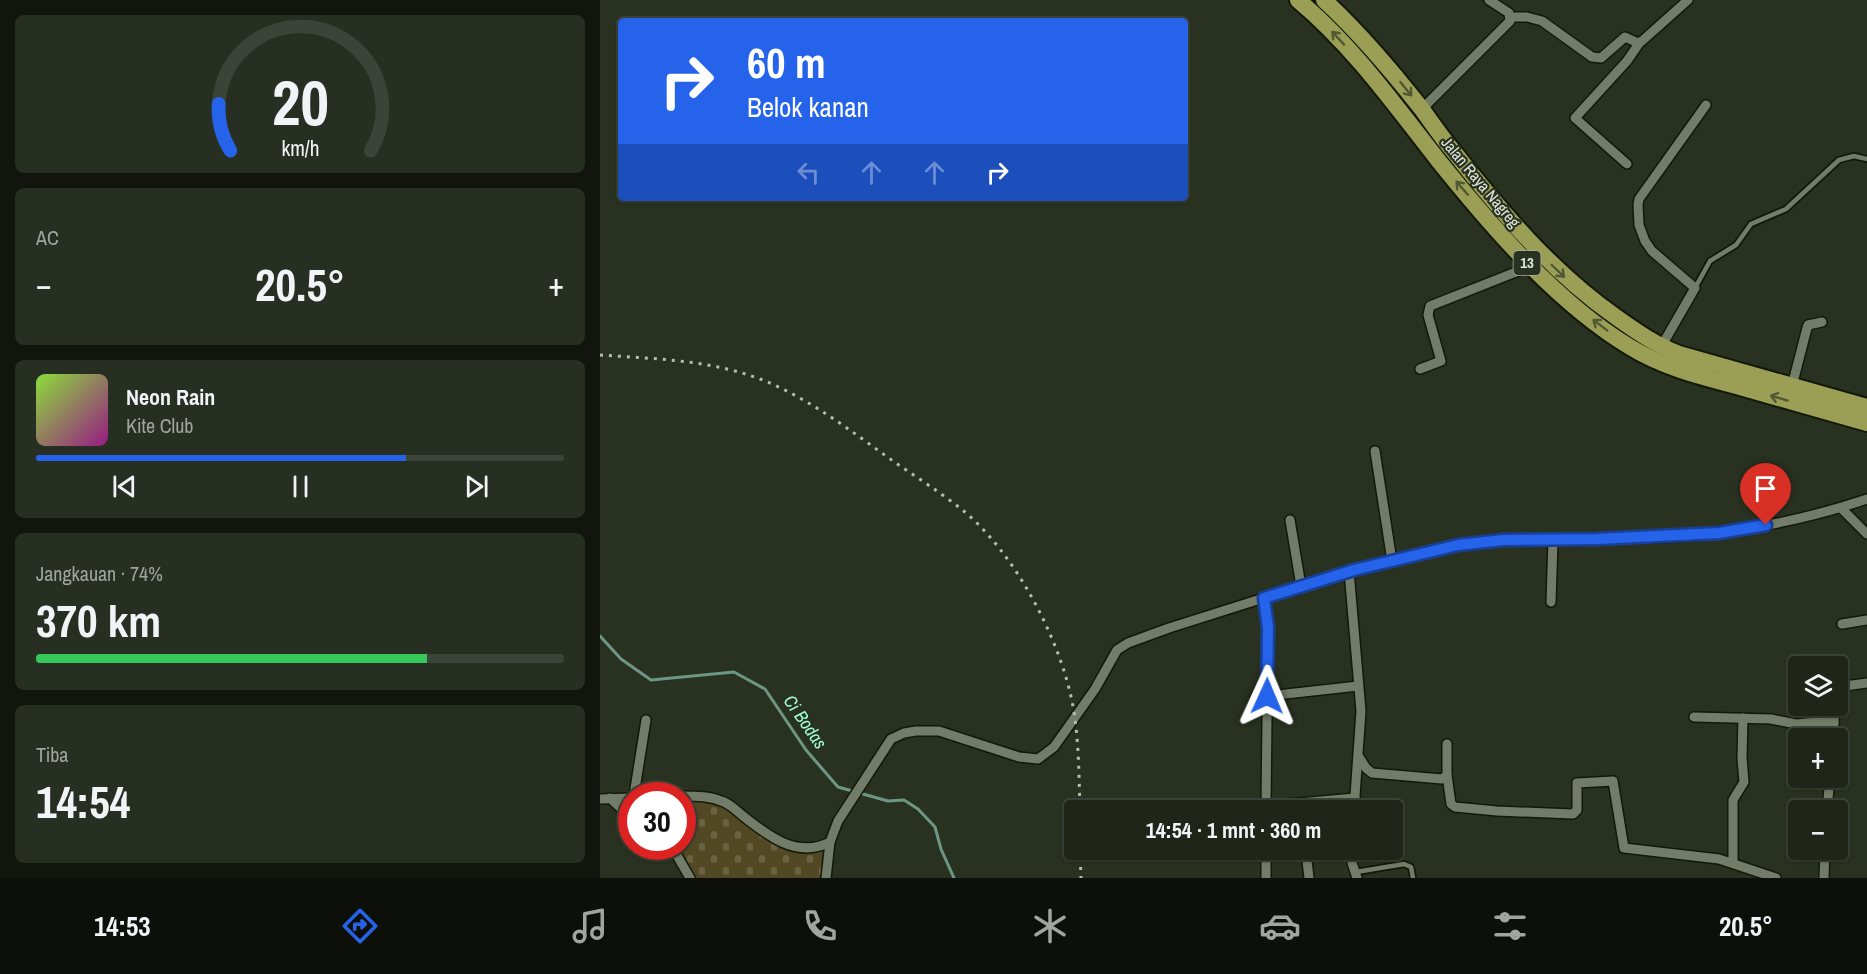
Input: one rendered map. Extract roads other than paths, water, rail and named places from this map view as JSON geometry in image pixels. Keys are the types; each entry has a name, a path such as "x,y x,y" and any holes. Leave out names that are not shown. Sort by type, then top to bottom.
{"highway":[{"name":"Jalan Raya Nagreg","path":"1298,0 1339,37 1387,93 1439,161 1531,266 1592,319 1629,346 1674,369 1867,423"},
{"name":"Jalan Raya Nagreg","path":"1324,0 1356,32 1422,109 1453,152 1546,259 1598,304 1661,347 1679,354 1867,407"}],"street":[{"path":"1489,0 1509,13 1510,17"},
{"path":"1627,164 1575,118 1627,61 1640,42 1688,0"},
{"path":"1422,109 1503,30 1510,17"},
{"path":"1510,17 1527,17 1542,21 1596,58 1601,58 1624,37 1640,42"},
{"path":"1661,347 1695,288 1652,251 1645,241 1639,225 1639,198 1706,105"},
{"path":"1420,369 1441,361 1428,315 1430,306 1531,266"},
{"path":"1792,386 1808,325 1822,322"},
{"path":"1375,451 1392,561"},
{"path":"826,878 830,842 838,821 891,739 916,731 939,731 1019,757 1038,759 1054,747 1095,689 1117,650 1128,643 1169,628 1349,571 1458,545 1503,540 1719,533 1841,508 1867,499"},
{"path":"1841,508 1867,534"},
{"path":"1290,520 1301,586"},
{"path":"1551,602 1553,540"},
{"path":"1337,800 1355,798 1359,757 1361,711 1349,571"},
{"path":"1264,598 1268,628 1266,800"},
{"path":"1842,624 1867,620"},
{"path":"1848,686 1867,683"},
{"path":"1267,696 1358,686"},
{"path":"1834,716 1834,728"},
{"path":"1695,717 1771,719 1796,724 1834,723"},
{"path":"1733,863 1733,800 1744,782 1743,718"},
{"path":"635,782 646,720"},
{"path":"1447,744 1447,775 1451,804 1455,807 1497,812 1573,814 1578,810 1577,783 1613,781 1624,848 1705,856 1776,878"},
{"path":"1359,757 1372,773 1442,779 1447,775"},
{"path":"696,796 726,802 768,836 795,846 808,849 819,848 830,842"},
{"path":"600,799 618,797"},
{"path":"610,798 618,806"},
{"path":"680,860 690,878"},
{"path":"1266,860 1266,878"},
{"path":"1307,860 1309,878"},
{"path":"1354,860 1355,876"},
{"path":"1824,878 1825,860"}],"lane":[{"path":"1695,288 1710,261 1736,245 1751,224 1786,208 1839,160 1857,156 1867,159"},
{"path":"1355,876 1404,864 1411,867 1413,878"}],"waterway":[{"name":"Ci Bodas","path":"600,636 621,659 651,680 734,672 765,689 806,750 838,787 888,801 904,800 918,809 935,827 941,849 954,878"}],"railway":[{"path":"600,355 695,363 750,375 772,384 834,419 952,502 981,527 1019,575 1035,603 1061,662 1070,691 1075,719 1080,800"},
{"path":"1080,860 1081,878"}]}
